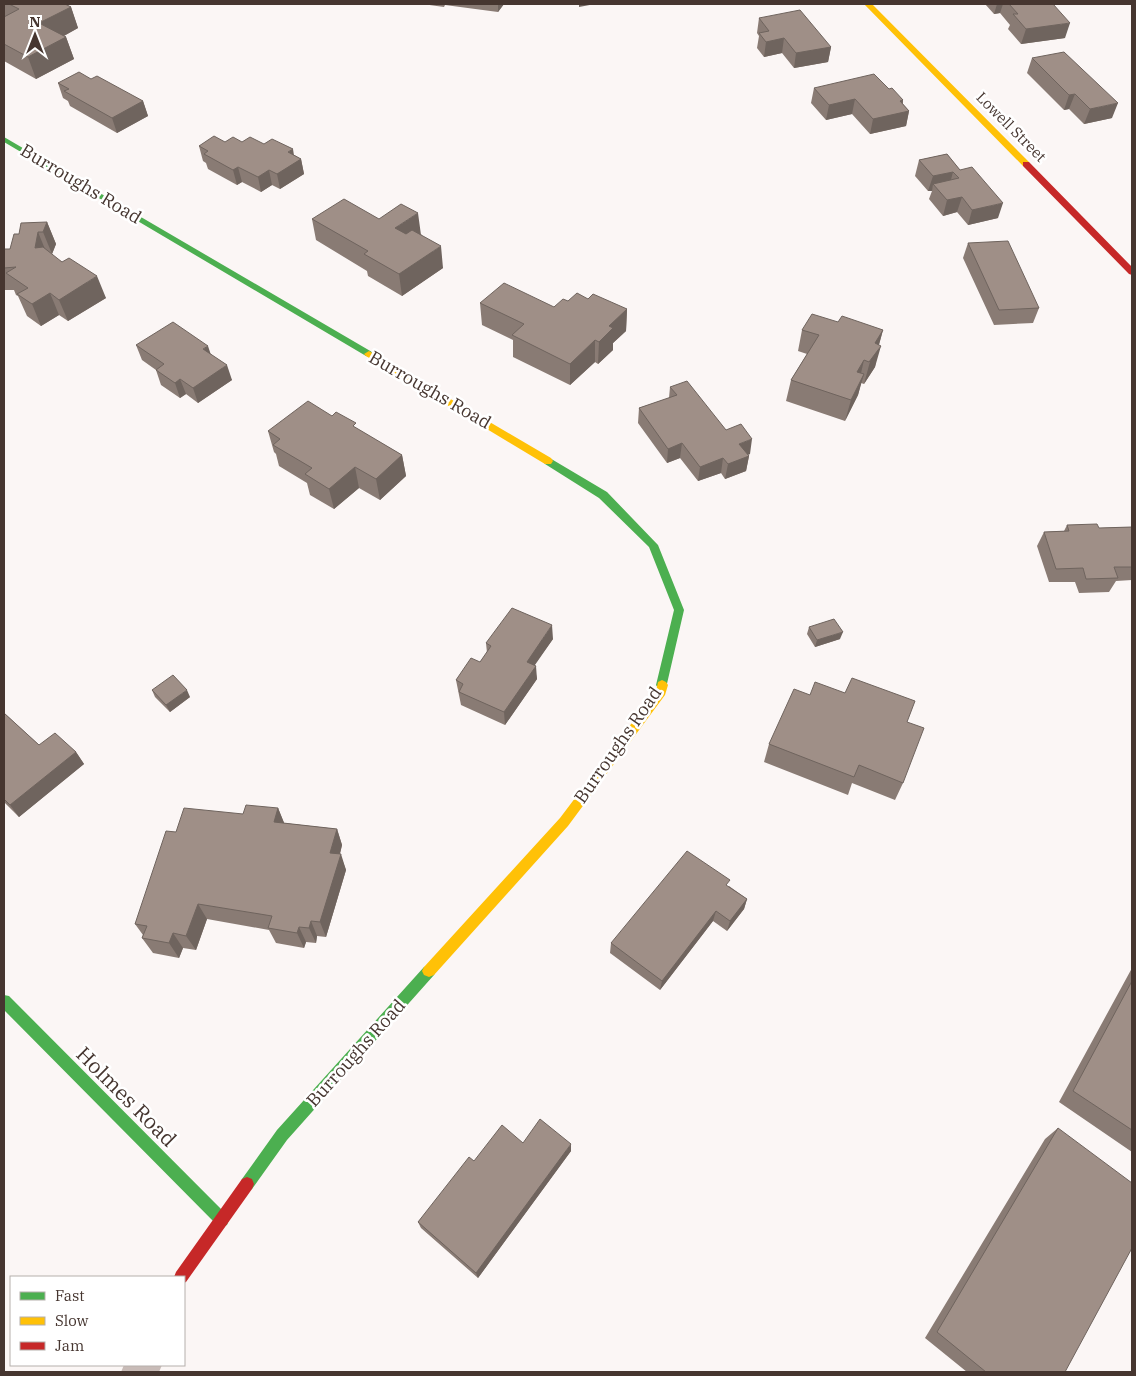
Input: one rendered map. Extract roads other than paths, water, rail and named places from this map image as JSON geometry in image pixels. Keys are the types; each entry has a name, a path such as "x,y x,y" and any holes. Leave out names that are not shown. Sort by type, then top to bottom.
{"street":[{"name":"Lowell Street","path":"868,4 1132,272"},
{"name":"Burroughs Road","path":"4,139 512,438 603,495 654,545 679,610 660,692 564,822 282,1135 182,1276"},
{"name":"Holmes Road","path":"4,1001 222,1220"}]}
